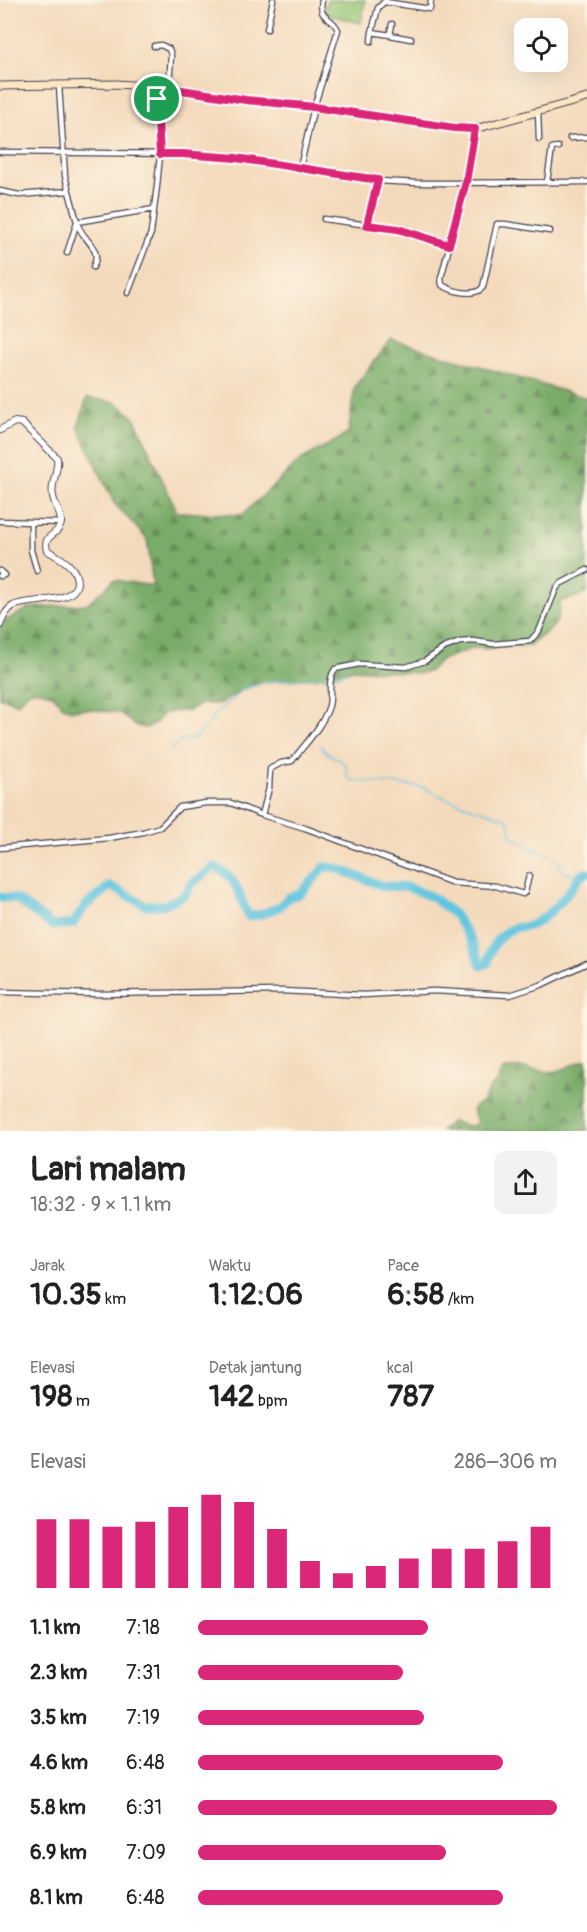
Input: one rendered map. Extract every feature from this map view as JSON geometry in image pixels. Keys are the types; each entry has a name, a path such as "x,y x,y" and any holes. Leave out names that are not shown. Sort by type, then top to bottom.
{"main road":[{"path":"0,86 169,87 246,100 475,129 587,98"}],"street":[{"path":"267,29 273,0"},
{"path":"300,168 314,107 338,30 336,25 323,15 322,0"},
{"path":"371,41 378,8 386,1 430,9 431,0"},
{"path":"390,35 392,24"},
{"path":"372,32 411,39"},
{"path":"154,46 161,45 169,49 171,55 169,87"},
{"path":"59,86 68,191 80,231 95,249 96,261 93,267"},
{"path":"128,292 151,233 160,154 156,86"},
{"path":"538,111 539,139"},
{"path":"475,129 466,182 441,278 442,285 452,290 479,292 483,287 497,224 550,231"},
{"path":"570,138 587,137"},
{"path":"547,182 552,148 558,147"},
{"path":"0,152 222,156 378,180 418,183 587,182"},
{"path":"367,225 378,180"},
{"path":"0,191 19,195 68,191"},
{"path":"77,222 153,209"},
{"path":"324,219 398,229 449,245"},
{"path":"67,253 77,222"},
{"path":"0,430 15,423 22,423 54,454 58,462 52,495 61,523 57,531 47,538 45,546 47,550 72,567 76,578 74,590 63,597 16,605 8,610 0,625"},
{"path":"0,521 61,523"},
{"path":"31,523 31,550 38,571"},
{"path":"262,815 269,788 270,769 281,763 292,761 322,723 329,704 330,679 335,669 359,664 405,667 424,661 444,648 460,642 474,641 493,644 530,641 539,631 560,584 587,570"},
{"path":"0,571 4,575 0,576"},
{"path":"0,848 109,838 143,832 160,827 180,807 206,803 231,803 453,883 496,886 523,894 529,876"},
{"path":"0,992 64,994 282,991 364,995 434,991 510,995 541,985 587,963"}],"green space":[{"path":"327,0 365,0 361,23 324,13"},
{"path":"391,340 587,398 587,592 560,602 558,619 552,628 530,646 474,648 441,660 428,672 352,669 337,675 265,682 244,689 219,704 201,704 189,710 165,713 153,725 145,728 134,725 120,713 87,709 71,710 63,706 52,694 35,690 28,692 17,704 0,698 0,626 3,622 29,608 87,604 114,580 153,586 147,539 114,503 78,427 87,398 115,402 134,417 177,512 242,515 302,459 348,434 355,386"},
{"path":"587,1060 587,1131 441,1131 451,1121 469,1126 476,1125 477,1121 472,1110 483,1102 490,1088 498,1082 501,1071 519,1068 555,1072"}],"waterway":[{"path":"334,675 347,672"},
{"path":"170,750 181,740 192,739 199,735 221,708 244,689 265,682 329,676"},
{"path":"321,746 347,766 347,777 351,780 422,787 447,799 508,819 512,837 552,856 564,872 579,877"},
{"path":"0,897 16,899 53,926 73,924 85,906 110,886 145,905 164,905 185,895 191,884 214,867 221,870 232,881 240,894 248,916 259,915 279,907 289,897 300,894 325,867 336,868 383,886 407,887 432,897 454,914 471,940 481,966 488,963 493,947 499,938 514,928 530,926 546,915 560,902 581,874 587,873"}],"route":[{"path":"156,86 173,87 246,100 475,129 466,182 449,245 398,229 367,225 378,180 255,160 202,154 160,154 157,99 156,86"}]}
